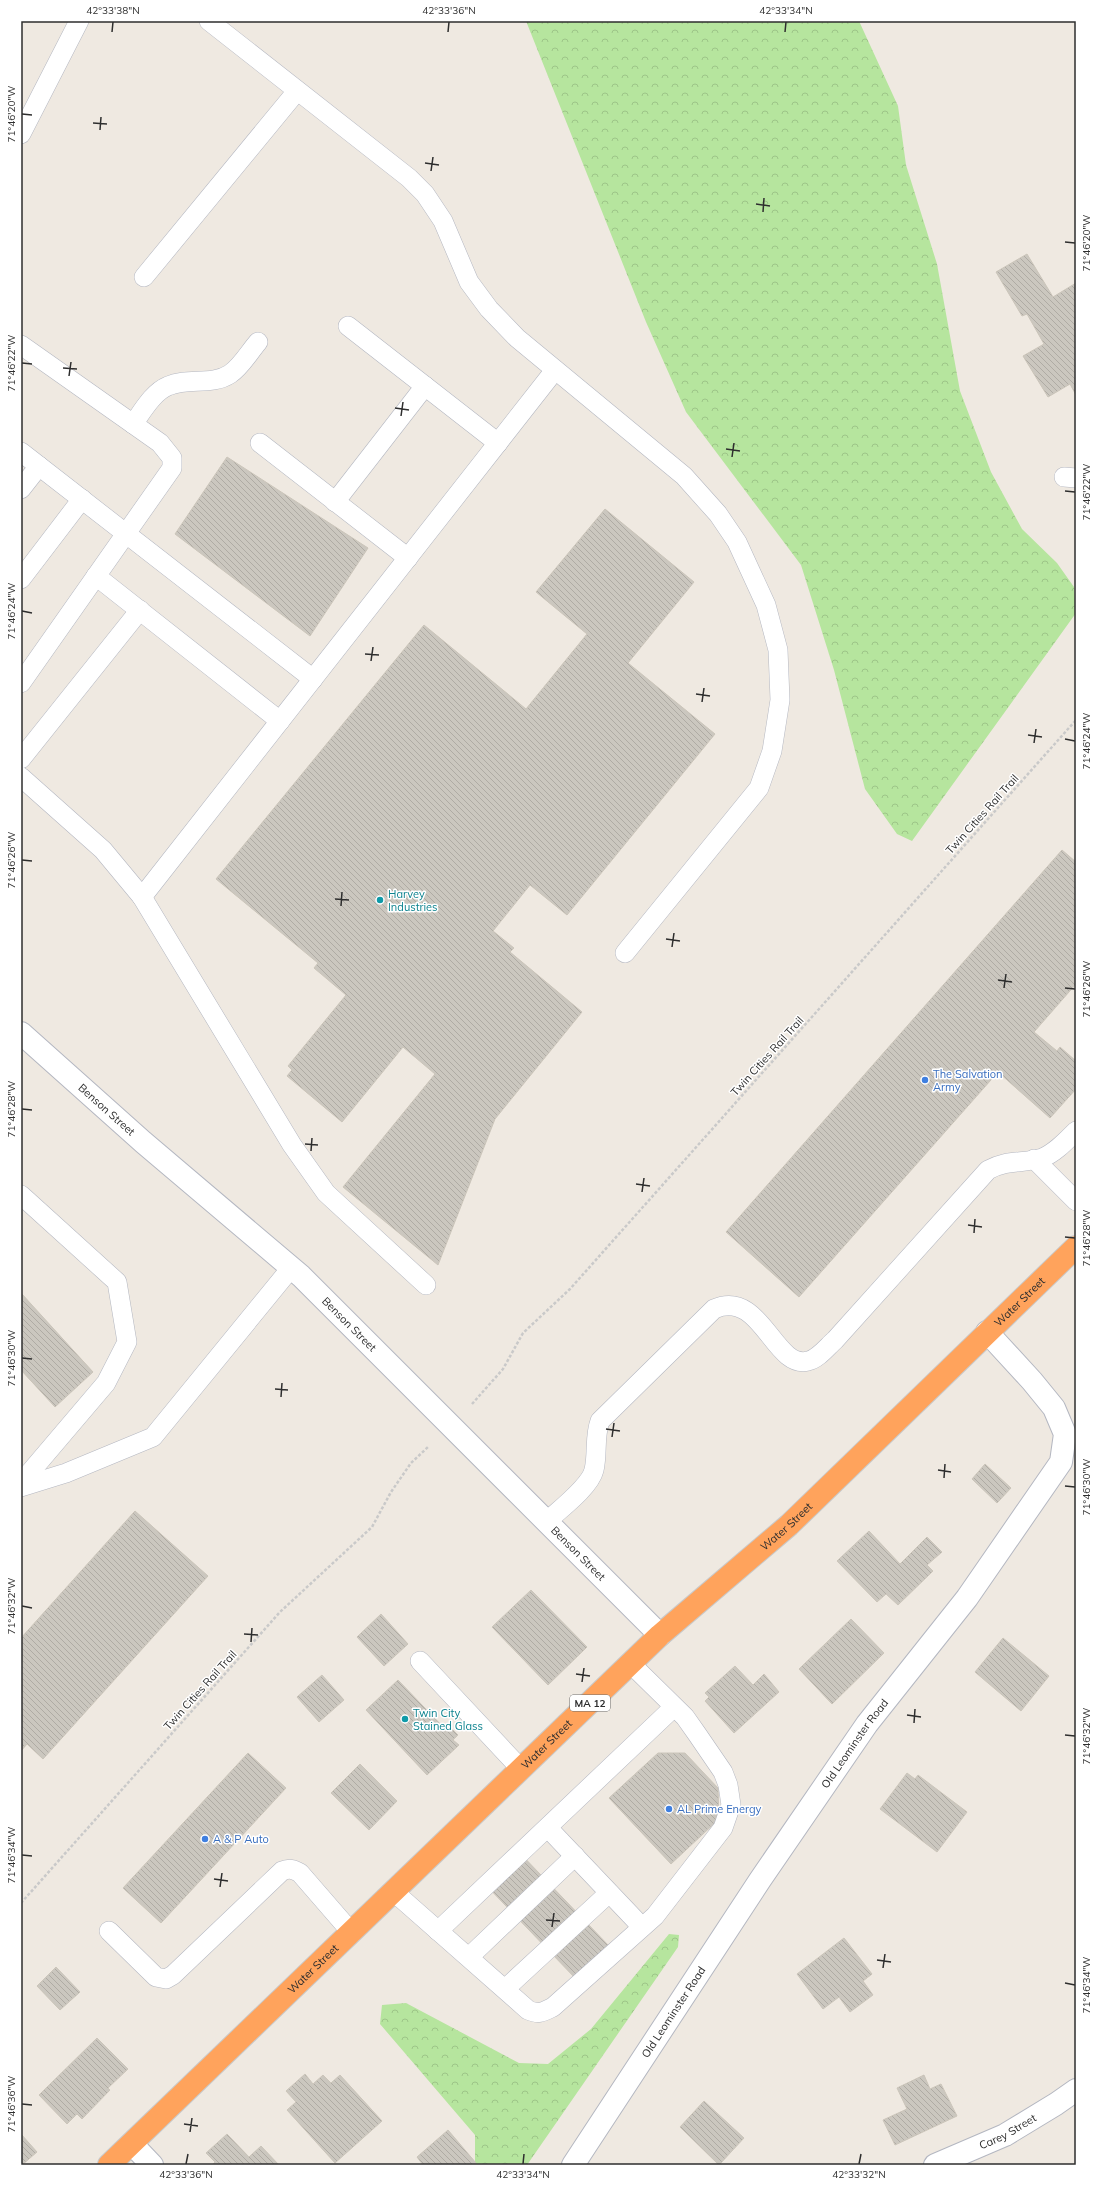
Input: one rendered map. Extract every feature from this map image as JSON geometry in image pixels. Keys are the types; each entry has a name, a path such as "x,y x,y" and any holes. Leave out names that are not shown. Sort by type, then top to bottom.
{"highway":[{"name":"Water Street","path":"109,2165 352,1933 660,1635 789,1525 1076,1246"}],"street":[{"name":"Benson Street","path":"21,1033 143,1142 291,1268 660,1635"},
{"name":"Old Leominster Road","path":"573,2165 756,1887 867,1724 967,1598 1061,1462 1065,1434 1054,1408 987,1332"},
{"name":"Carey Street","path":"935,2165 1005,2135 1076,2090"},
{"path":"132,2144 152,2165"}],"lane":[{"path":"21,134 79,21"},
{"path":"209,21 409,178 425,194 443,220 469,282 489,309 517,338 684,476 718,514 737,542 766,605 778,650 780,700 772,751 759,788 624,954"},
{"path":"144,277 297,91"},
{"path":"348,326 498,443"},
{"path":"133,424 157,394 167,386 184,381 218,380 231,373 258,342"},
{"path":"21,344 133,424 166,449 172,458 172,468 21,683"},
{"path":"142,897 555,370"},
{"path":"335,502 425,386"},
{"path":"260,443 408,558"},
{"path":"21,452 313,679"},
{"path":"21,489 39,466"},
{"path":"21,579 82,499"},
{"path":"96,576 280,721"},
{"path":"21,759 140,610"},
{"path":"21,777 103,850 142,897 311,1174 326,1194 426,1285"},
{"path":"546,1522 590,1478 596,1456 596,1431 600,1421 714,1309 730,1304 744,1308 790,1358 803,1362 810,1361 834,1340 988,1170 1010,1161 1042,1158 1052,1152 1076,1131"},
{"path":"1034,1159 1076,1202"},
{"path":"21,1195 116,1282 127,1342 106,1383 21,1483"},
{"path":"21,1487 66,1473 153,1436 291,1268"},
{"path":"420,1661 521,1769"},
{"path":"394,1892 528,2010 536,2013 542,2013 553,2007 655,1916 723,1828 731,1805 728,1785 723,1772 685,1717 631,1664"},
{"path":"438,1931 674,1707"},
{"path":"548,1828 642,1927"},
{"path":"469,1957 575,1856"},
{"path":"109,1931 156,1977 166,1979 173,1975 282,1871 294,1869 300,1873 352,1933"},
{"path":"505,1989 609,1893"}],"path":[{"name":"Twin Cities Rail Trail","path":"472,1403 503,1369 523,1333 570,1289 1076,720"},
{"name":"Twin Cities Rail Trail","path":"21,1903 280,1612 372,1527 391,1492 411,1463 421,1453"}],"green space":[{"path":"526,21 859,21 898,106 906,165 937,264 960,391 991,472 1022,529 1057,563 1074,587 1076,613 912,841 897,834 865,789 834,670 801,565 686,412 646,322"},
{"path":"669,1934 679,1935 678,1947 527,2165 475,2165 475,2135 380,2024 382,2005 406,2003 519,2063 548,2064 591,2029"}],"building":[{"path":"1027,254 1053,297 1076,283 1076,395 1070,384 1048,397 1023,356 1044,344 1027,314 1022,316 996,272"},
{"path":"227,457 368,548 310,636 175,534"},
{"name":"Harvey Industries","path":"605,509 694,582 628,663 715,734 567,915 530,885 493,931 514,948 510,952 582,1012 495,1119 438,1265 343,1187 435,1074 403,1047 342,1122 287,1076 292,1070 288,1066 346,995 314,968 318,963 216,879 424,625 526,709 587,634 536,592"},
{"name":"The Salvation Army","path":"1062,850 1076,862 1076,984 1034,1032 1057,1051 1060,1047 1076,1061 1076,1089 1050,1118 998,1072 799,1297 726,1232"},
{"path":"21,1293 93,1372 55,1407 21,1370"},
{"path":"985,1464 1011,1488 997,1503 972,1479"},
{"path":"135,1511 208,1576 43,1759 27,1744 21,1751 21,1638"},
{"path":"869,1531 900,1564 927,1537 942,1552 927,1565 933,1571 898,1605 886,1594 877,1602 837,1561"},
{"path":"531,1590 587,1647 548,1685 492,1627"},
{"path":"381,1614 408,1644 384,1666 357,1637"},
{"path":"851,1619 884,1653 832,1704 799,1669"},
{"path":"1003,1638 1049,1676 1021,1711 975,1672"},
{"path":"735,1666 753,1685 764,1674 779,1692 734,1733 705,1701 709,1697 705,1693"},
{"path":"322,1675 344,1700 319,1722 297,1697"},
{"name":"Twin City Stained Glass","path":"398,1680 447,1731 451,1728 458,1735 453,1740 459,1745 427,1775 366,1710"},
{"path":"248,1753 286,1788 161,1923 123,1888"},
{"name":"AL Prime Energy","path":"658,1753 685,1753 718,1788 719,1819 671,1864 609,1798"},
{"path":"360,1764 397,1801 369,1830 331,1793"},
{"path":"907,1773 915,1779 918,1775 967,1812 937,1852 880,1809"},
{"path":"516,1849 609,1946 576,1979 482,1881"},
{"path":"844,1938 872,1974 863,1981 873,1995 850,2012 839,1997 823,2009 797,1974"},
{"path":"56,1967 80,1992 60,2010 37,1986"},
{"path":"97,2038 128,2069 108,2088 110,2090 82,2119 77,2114 67,2124 39,2095"},
{"path":"305,2074 313,2084 323,2075 331,2083 340,2075 382,2121 335,2163 287,2110 296,2102 286,2091"},
{"path":"924,2075 930,2089 941,2084 957,2116 895,2145 883,2120 907,2109 897,2088"},
{"path":"704,2101 744,2138 719,2165 680,2127"},
{"path":"448,2130 476,2163 474,2165 423,2165 417,2157"},
{"path":"21,2134 37,2152 22,2165 21,2165"},
{"path":"227,2134 249,2157 261,2146 279,2165 212,2165 215,2162 206,2153"}],"place":[{"name":"Harvey Industries","path":"380,900"},
{"name":"The Salvation Army","path":"925,1080"},
{"name":"Twin City Stained Glass","path":"405,1719"},
{"name":"AL Prime Energy","path":"669,1809"},
{"name":"A & P Auto","path":"205,1839"}]}
